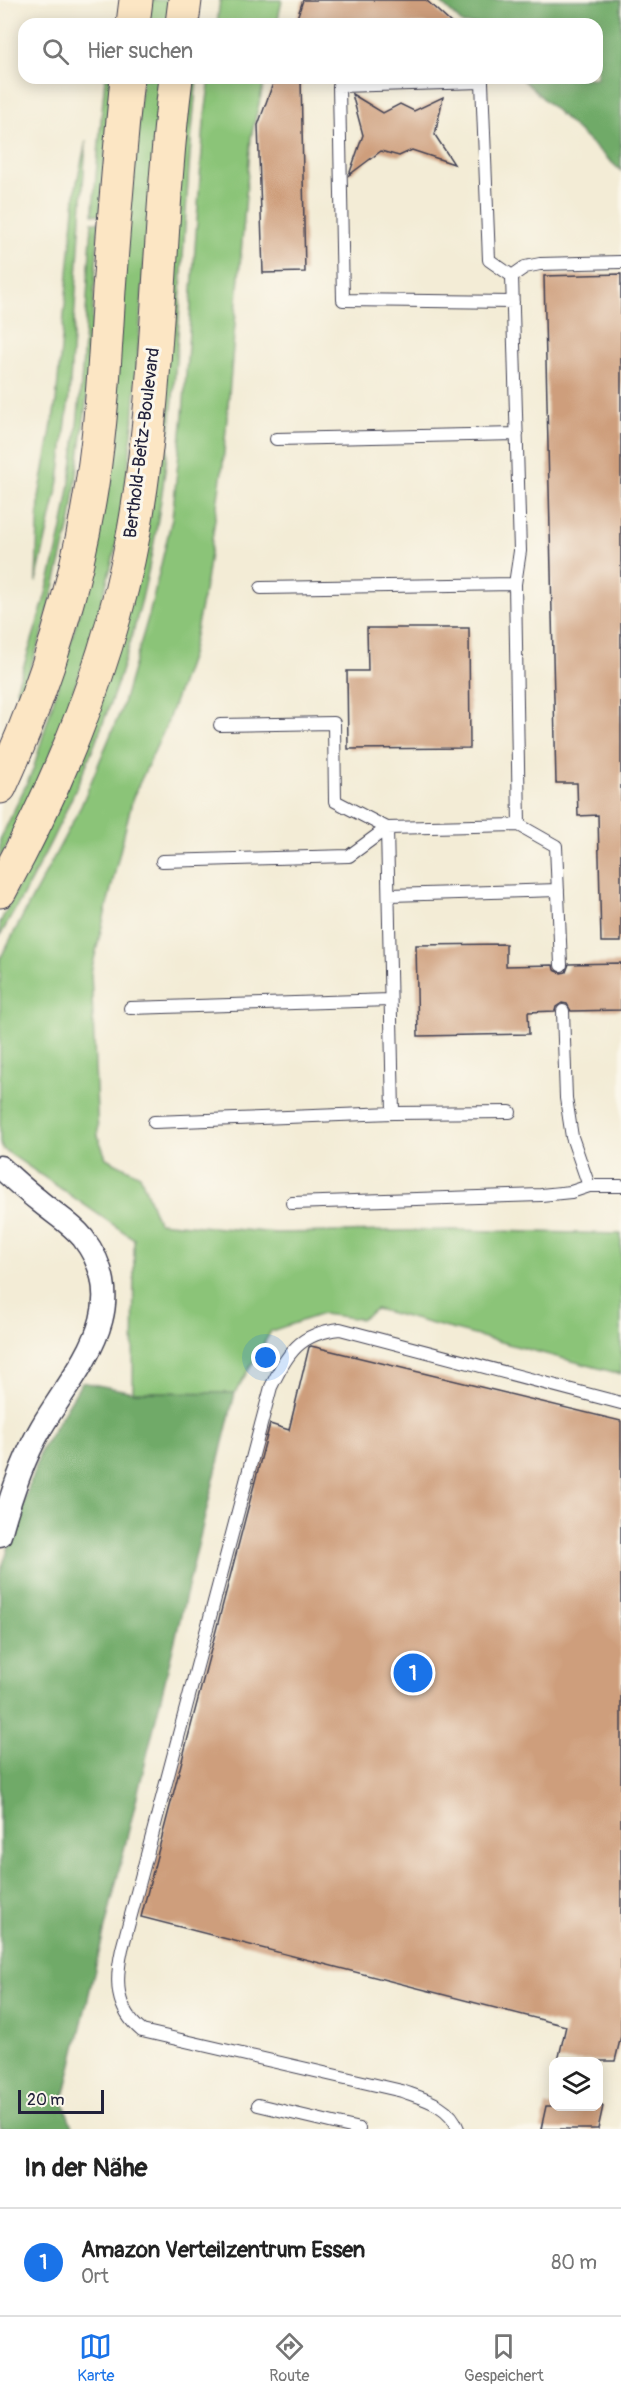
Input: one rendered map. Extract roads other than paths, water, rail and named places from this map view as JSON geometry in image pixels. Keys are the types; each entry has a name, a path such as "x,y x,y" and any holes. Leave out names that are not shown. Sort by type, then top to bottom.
{"main road":[{"path":"134,18 136,0"},
{"path":"183,18 185,0"},
{"path":"0,787 26,727 54,646 70,590 89,504 102,399 115,208 126,84"},
{"name":"Berthold-Beitz-Boulevard","path":"0,891 43,808 72,743 103,655 126,569 147,435 165,172 175,84"}],"street":[{"path":"0,1167 71,1226 90,1249 101,1275 104,1306 102,1322 94,1344 41,1429 27,1456 0,1534"},
{"path":"0,1179 37,1200"}],"lane":[{"path":"410,84 339,86 343,300 513,302"},
{"path":"482,84 489,260 512,276"},
{"path":"512,276 525,267 540,264 621,262"},
{"path":"512,276 520,551 515,584 519,825"},
{"path":"276,439 517,434"},
{"path":"261,588 515,584"},
{"path":"220,725 334,723 335,801 387,828 519,825 556,846 561,965"},
{"path":"162,861 349,856 387,828"},
{"path":"387,828 393,1113"},
{"path":"390,895 558,890"},
{"path":"130,1008 390,1000"},
{"path":"562,1011 566,1098 572,1137 589,1186"},
{"path":"154,1122 393,1113 510,1112"},
{"path":"292,1203 541,1195 571,1192 589,1186 621,1186"},
{"path":"458,2129 455,2119 443,2108 402,2091 142,2031 132,2023 120,1997 116,1974 271,1388 293,1349 306,1338 323,1330 340,1329 621,1403"},
{"path":"258,2105 359,2129"}],"place":[{"name":"Amazon Verteilzentrum Essen","path":"413,1673"}]}
